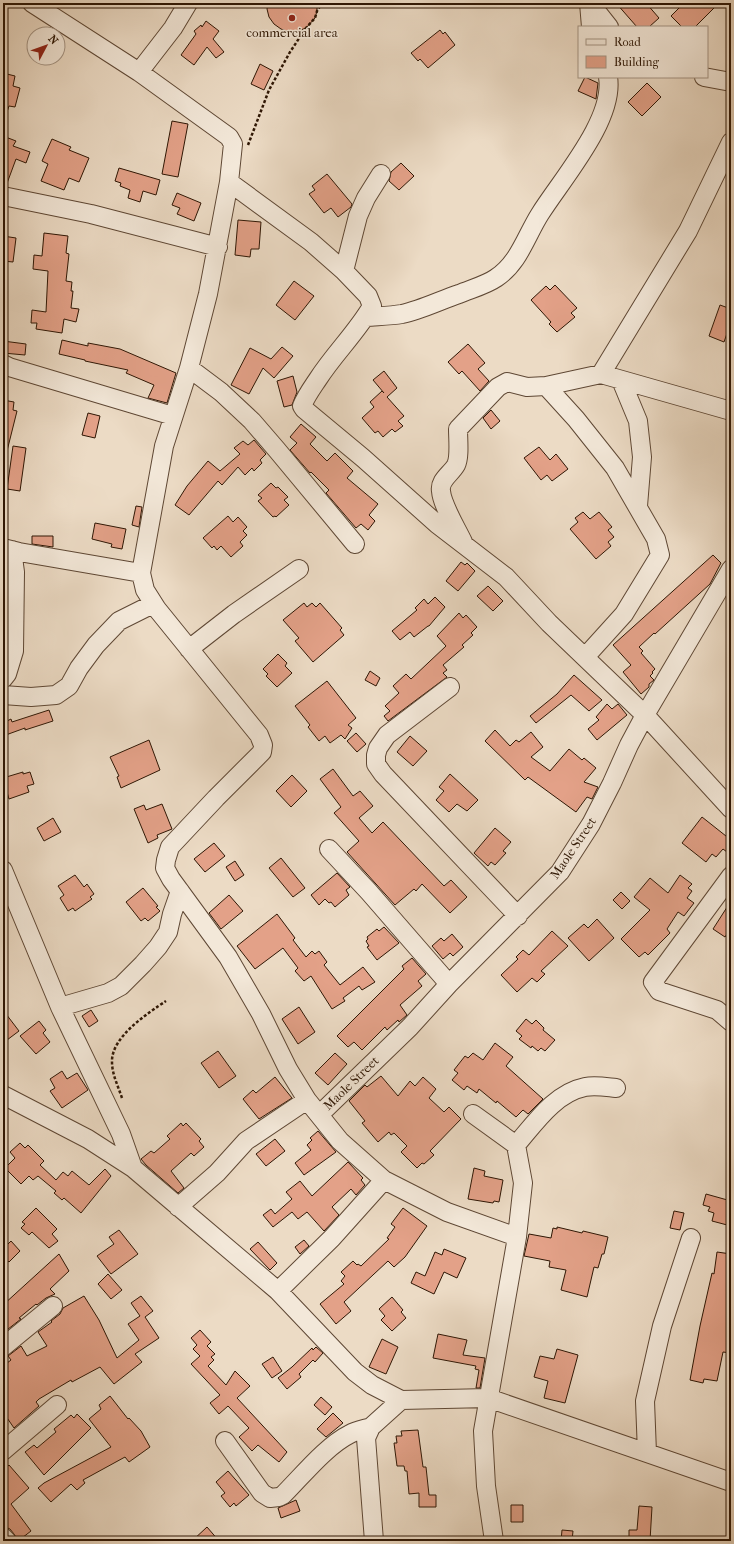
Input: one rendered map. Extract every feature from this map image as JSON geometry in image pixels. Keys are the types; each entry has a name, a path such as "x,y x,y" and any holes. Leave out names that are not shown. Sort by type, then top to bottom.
{"street":[{"path":"32,3 139,72 229,137 233,144 229,182 208,294 189,368 164,446 141,573 145,590 154,604 259,735 263,745 262,752 170,847 165,868 171,879 228,957 261,1014 288,1069 308,1100 340,1141 384,1180 447,1212 517,1237"},
{"path":"139,72 173,28 188,3"},
{"path":"589,3 591,26"},
{"path":"589,3 608,26"},
{"path":"366,318 403,314 432,304 496,278 510,265 522,249 539,215 590,139 602,114 608,95 608,78"},
{"path":"708,78 731,82"},
{"path":"601,374 688,231 731,142"},
{"path":"344,271 358,216 366,198 381,174"},
{"path":"229,182 311,242 344,271 368,296 372,306 366,318 322,372 306,397 302,406 304,410 465,546 506,576 549,623 586,656 645,715 731,809"},
{"path":"3,196 91,214 218,247"},
{"path":"3,364 8,367 173,416"},
{"path":"189,368 220,392 252,421 356,544"},
{"path":"465,546 444,502 440,490 443,480 456,465 459,455 458,429 498,387 503,384 507,382 527,387 546,386 601,374 731,411"},
{"path":"621,380 638,421 642,457 638,506"},
{"path":"546,386 576,419 616,468 656,539 660,555 624,614 586,656"},
{"path":"3,679 7,674 14,652 15,572 8,549 141,573"},
{"name":"Maole Street","path":"319,1115 410,1027 449,984 560,872 591,824 645,715 731,569"},
{"path":"189,649 234,614 299,570"},
{"path":"3,695 31,697 56,695 69,686 79,668 96,645 120,622 154,604"},
{"path":"450,687 387,735 378,748 376,754 376,764 383,774 518,916"},
{"path":"329,849 369,892 449,984"},
{"path":"3,870 60,1006 120,1134 133,1168"},
{"path":"731,876 653,982 659,991 717,1010 731,1022"},
{"path":"60,1006 108,993 121,986 158,947 168,932 172,914 180,891"},
{"path":"516,1145 548,1109 572,1090 587,1086 616,1088"},
{"path":"3,1095 88,1139 133,1168 278,1291 355,1372 372,1385 401,1400 488,1398 731,1482"},
{"path":"178,1207 217,1173 246,1141 308,1100"},
{"path":"472,1114 516,1145 523,1183 517,1237 483,1431 486,1486 494,1541"},
{"path":"278,1291 332,1238 384,1180"},
{"path":"647,1453 645,1401 662,1326 691,1238"},
{"path":"3,1347 53,1306"},
{"path":"374,1541 366,1438 371,1427 401,1400"},
{"path":"3,1451 57,1405"},
{"path":"225,1442 262,1493 270,1498 283,1495 314,1463 338,1442 351,1433 371,1427"},
{"path":"3,1537 7,1541"}],"path":[{"path":"232,156 240,150 247,149 269,90 290,52 306,28 315,18 322,3"},
{"path":"122,1105 122,1097 112,1069 112,1060 116,1048 126,1032 140,1018 166,1001"}],"building":[{"name":"commercial area","path":"268,3 317,3 317,11 315,18 306,28 289,32 274,24 269,17 267,9"},
{"path":"616,3 646,3 659,18 650,26 636,26"},
{"path":"684,3 719,3 696,26 681,26 671,16"},
{"path":"206,21 219,31 213,39 224,52 216,58 207,47 194,65 181,55 196,34 194,31 201,25 202,27"},
{"path":"440,30 443,34 445,32 455,45 428,68 420,59 418,61 411,53"},
{"path":"260,64 273,71 264,90 251,84"},
{"path":"3,73 15,76 13,86 20,88 15,107 9,106 7,112 3,112"},
{"path":"584,78 598,83 596,99 578,91"},
{"path":"647,83 661,97 642,116 628,102"},
{"path":"172,121 188,124 178,177 162,174"},
{"path":"3,136 16,141 13,146 30,152 26,163 16,159 6,186 3,186"},
{"path":"52,139 71,147 69,150 89,158 79,182 69,178 64,190 41,181 48,164 42,161"},
{"path":"401,163 414,176 399,190 389,181 391,172"},
{"path":"119,168 160,180 156,195 143,191 140,202 128,198 130,190 120,186 121,183 115,181"},
{"path":"327,174 352,204 351,207 338,217 331,208 324,213 309,194 315,190 312,186"},
{"path":"177,193 201,203 194,221 177,214 180,208 172,205"},
{"path":"238,220 261,222 259,249 251,249 250,257 235,255"},
{"path":"44,233 68,236 66,253 69,254 66,281 72,282 71,291 73,291 71,308 79,309 76,322 64,319 62,333 36,329 37,323 31,323 32,310 46,312 48,271 33,269 34,255 42,256"},
{"path":"3,236 16,238 13,262 3,261"},
{"path":"294,281 314,296 295,320 276,305"},
{"path":"555,285 577,308 571,313 575,317 557,332 549,324 551,322 531,300 546,286 550,290"},
{"path":"720,305 731,309 731,322 724,342 709,336"},
{"path":"62,340 88,346 88,343 120,349 176,373 167,403 148,398 154,385 126,373 128,370 59,354"},
{"path":"3,341 26,344 25,355 3,353"},
{"path":"468,344 485,363 478,369 489,381 480,391 462,371 459,374 448,362"},
{"path":"282,347 293,356 274,378 263,368 249,394 231,385 250,348 271,359"},
{"path":"384,371 397,388 387,397 404,416 398,421 403,426 395,432 392,429 383,437 378,431 375,433 362,418 374,407 370,402 382,391 384,393 373,380"},
{"path":"293,376 297,392 292,405 284,407 277,381"},
{"path":"3,400 14,402 13,410 17,411 7,451 3,451"},
{"path":"491,410 500,421 491,429 483,418"},
{"path":"88,413 100,416 95,438 82,435"},
{"path":"301,424 316,437 310,444 327,461 335,453 353,471 347,478 378,504 369,515 375,521 368,530 361,524 356,528 326,493 329,490 311,472 310,473 290,450 297,443 290,437"},
{"path":"254,440 266,454 260,460 262,463 254,471 252,468 245,475 238,467 222,485 218,481 189,515 175,505 187,486 208,461 220,471 240,454 234,448 243,441 248,445"},
{"path":"13,446 26,448 20,491 7,489"},
{"path":"539,447 550,460 556,454 568,469 552,481 547,475 541,480 524,458"},
{"path":"271,483 276,488 278,487 288,497 284,500 289,505 276,517 273,517 258,501 262,498 258,495"},
{"path":"136,506 142,507 139,527 132,525"},
{"path":"583,512 590,519 599,512 612,527 608,530 614,537 608,542 611,546 596,559 570,529 578,522 575,518"},
{"path":"228,516 233,522 238,517 247,527 243,531 247,535 240,542 243,546 231,557 221,546 217,550 214,546 212,548 203,538"},
{"path":"95,523 126,529 122,549 111,547 112,544 92,539"},
{"path":"32,536 53,536 53,547 32,544"},
{"path":"713,555 721,563 710,584 639,647 643,651 641,653 655,669 650,676 654,680 641,694 623,672 631,665 613,645"},
{"path":"461,562 465,565 467,563 475,571 458,591 446,581"},
{"path":"488,586 503,601 493,611 477,596"},
{"path":"435,597 445,607 429,626 414,637 410,632 400,640 392,631 417,610 415,608 424,599 428,604"},
{"path":"304,603 307,607 312,603 316,607 320,603 342,628 340,630 344,635 313,662 295,641 299,638 283,620"},
{"path":"459,613 463,618 466,615 477,627 471,633 473,635 462,645 464,647 443,665 447,670 443,673 447,677 388,721 384,716 390,711 385,706 399,693 393,686 406,674 411,679 446,646 437,636"},
{"path":"278,654 287,663 285,666 292,673 277,687 266,676 268,674 263,669"},
{"path":"370,671 380,678 376,686 365,680"},
{"path":"574,675 602,700 589,711 571,695 536,723 530,716 557,694"},
{"path":"327,681 356,718 348,725 352,728 345,739 341,735 330,743 325,736 319,741 308,727 310,725 295,706"},
{"path":"607,704 612,709 618,704 627,715 597,740 588,729 599,720 596,717"},
{"path":"49,710 53,721 25,730 25,728 3,736 3,723 11,719 12,722"},
{"path":"495,730 510,746 516,740 519,742 531,732 543,747 531,757 550,771 569,749 582,760 584,758 596,768 584,782 598,787 592,799 587,797 576,812 528,777 525,780 485,741"},
{"path":"356,733 366,744 357,752 347,741"},
{"path":"410,736 427,751 413,766 397,752"},
{"path":"149,740 160,770 121,788 117,777 119,776 110,757"},
{"path":"333,769 353,796 360,791 373,806 359,818 372,833 383,822 444,886 451,880 467,897 450,913 422,884 416,891 414,889 395,905 347,852 359,841 334,813 341,807 320,779"},
{"path":"23,772 23,774 30,772 34,784 27,786 29,792 9,799 3,778"},
{"path":"450,774 478,800 467,811 457,804 449,812 436,800 444,791 439,787"},
{"path":"292,775 307,791 291,807 276,791"},
{"path":"162,804 172,829 157,835 158,838 148,843 134,809 144,805 146,810"},
{"path":"702,817 731,840 731,855 723,849 716,857 712,854 706,862 682,843"},
{"path":"53,818 61,832 44,841 37,828"},
{"path":"495,828 511,842 503,851 506,853 495,865 491,862 488,866 474,853"},
{"path":"214,843 225,856 205,872 194,859"},
{"path":"281,858 305,888 293,897 269,868"},
{"path":"235,861 244,875 235,881 226,867"},
{"path":"337,873 350,887 346,890 349,895 335,907 331,902 329,903 325,899 319,905 311,895"},
{"path":"75,875 84,887 87,884 94,894 90,897 92,899 75,911 73,908 68,911 60,898 64,895 58,886"},
{"path":"680,875 692,884 688,888 692,891 687,898 694,903 684,916 678,912 667,929 670,933 648,955 645,952 639,957 621,939 650,910 634,897 650,878 668,893"},
{"path":"143,888 158,906 156,907 160,911 148,921 145,918 141,921 126,902"},
{"path":"621,892 630,901 622,909 613,900"},
{"path":"229,895 243,911 221,929 209,913"},
{"path":"731,901 731,928 725,937 713,929"},
{"path":"277,914 295,938 293,940 306,957 312,951 315,954 319,951 327,962 324,965 340,985 363,967 375,982 362,990 359,986 343,998 345,1001 332,1009 311,976 304,981 295,971 298,968 283,948 255,969 237,946"},
{"path":"597,919 614,938 589,961 568,938 584,924 588,928"},
{"path":"384,927 399,943 377,960 367,947 369,946 366,941 368,939 367,937 377,929 379,931"},
{"path":"552,931 568,946 541,971 545,974 537,982 532,978 517,992 501,975 518,959 516,957 523,950 529,955"},
{"path":"452,934 463,947 453,956 450,953 443,959 432,946 441,938 444,941"},
{"path":"412,958 426,974 418,981 422,986 400,1005 407,1015 399,1022 398,1020 387,1030 385,1027 362,1050 354,1042 348,1047 337,1036 404,969 402,966"},
{"path":"299,1007 315,1032 298,1044 282,1019"},
{"path":"3,1010 19,1031 3,1043"},
{"path":"91,1010 98,1021 89,1027 82,1016"},
{"path":"526,1019 532,1024 536,1020 544,1028 543,1030 555,1040 545,1051 541,1048 538,1051 532,1046 531,1048 519,1039 522,1036 516,1031"},
{"path":"39,1021 46,1030 43,1033 50,1042 36,1054 20,1036"},
{"path":"495,1043 513,1057 506,1066 543,1099 528,1114 523,1110 516,1117 497,1101 496,1103 479,1089 477,1093 467,1086 464,1090 452,1080 458,1073 454,1070 465,1056 468,1058 473,1053 483,1060"},
{"path":"218,1051 236,1076 219,1088 201,1063"},
{"path":"335,1053 347,1064 328,1085 315,1073"},
{"path":"62,1071 67,1079 77,1073 88,1090 62,1108 50,1091 55,1088 50,1079"},
{"path":"381,1076 398,1096 410,1081 415,1086 423,1077 436,1089 429,1098 444,1112 449,1107 461,1119 430,1151 434,1155 417,1168 401,1152 407,1146 394,1133 391,1135 389,1132 378,1142 362,1123 365,1121 349,1101 365,1085 367,1087"},
{"path":"275,1077 292,1098 259,1119 243,1099 253,1090 256,1093"},
{"path":"181,1123 183,1126 186,1123 201,1139 199,1141 204,1147 194,1156 191,1153 171,1171 184,1188 178,1193 141,1159 151,1151 154,1153 170,1139 167,1136"},
{"path":"318,1131 336,1152 304,1175 295,1163 311,1150 307,1145 312,1140 310,1138"},
{"path":"275,1139 285,1151 266,1166 256,1154"},
{"path":"20,1143 25,1148 28,1145 44,1161 40,1165 56,1180 63,1172 68,1176 72,1171 89,1185 105,1169 111,1176 81,1213 64,1198 62,1200 54,1193 56,1191 38,1176 33,1180 29,1176 21,1184 5,1168 15,1158 10,1152"},
{"path":"348,1162 363,1178 361,1180 365,1185 356,1195 351,1189 332,1207 339,1215 324,1231 307,1212 298,1219 292,1212 273,1227 263,1215 271,1209 275,1214 292,1199 286,1192 300,1181 312,1196"},
{"path":"474,1168 485,1171 484,1176 503,1180 499,1202 494,1201 493,1203 468,1199"},
{"path":"706,1194 731,1201 731,1226 712,1221 714,1213 708,1211 710,1207 703,1205"},
{"path":"36,1208 57,1229 52,1234 58,1241 49,1248 32,1232 29,1235 21,1228 25,1224 22,1222"},
{"path":"403,1208 427,1226 405,1257 394,1267 388,1261 344,1302 351,1311 336,1324 320,1304 344,1284 341,1281 345,1276 341,1272 353,1261 357,1265 358,1264 361,1266 389,1239 387,1238 395,1227 391,1224"},
{"path":"674,1211 684,1213 680,1230 670,1228"},
{"path":"557,1227 608,1237 604,1254 602,1254 598,1268 594,1267 587,1297 561,1290 566,1270 549,1267 550,1261 524,1256 529,1234 551,1238 553,1228 557,1229"},
{"path":"119,1230 138,1254 111,1274 97,1256 114,1244 109,1237"},
{"path":"304,1240 309,1246 300,1254 295,1247"},
{"path":"11,1241 20,1251 9,1262 3,1257 3,1249"},
{"path":"258,1242 277,1263 270,1270 250,1249"},
{"path":"444,1249 466,1258 457,1278 444,1272 434,1294 411,1283 416,1272 425,1276 435,1252 442,1255"},
{"path":"717,1252 731,1254 731,1353 723,1352 717,1381 704,1379 703,1383 690,1380 712,1273 714,1274"},
{"path":"59,1254 69,1271 50,1289 55,1294 46,1298 37,1305 36,1304 19,1318 21,1319 3,1333 3,1305"},
{"path":"108,1274 122,1290 111,1299 98,1284"},
{"path":"84,1296 99,1320 117,1358 139,1340 128,1324 140,1316 131,1303 141,1296 153,1311 145,1317 159,1338 135,1354 142,1362 114,1384 100,1367 72,1382 71,1380 39,1399 36,1402 39,1406 14,1428 3,1412 3,1366 11,1360 8,1356 21,1346 27,1356 47,1346 38,1332 52,1322 51,1321 60,1314 63,1308"},
{"path":"392,1297 403,1310 401,1312 406,1318 392,1331 381,1320 385,1316 379,1309"},
{"path":"200,1330 211,1342 207,1346 215,1354 211,1357 214,1360 208,1366 226,1385 235,1371 250,1386 237,1398 287,1452 279,1462 258,1445 252,1451 239,1437 249,1428 228,1406 219,1414 210,1403 220,1395 191,1364 200,1356 193,1349 197,1345 191,1338"},
{"path":"438,1334 467,1340 463,1355 485,1358 480,1388 476,1388 479,1370 475,1369 476,1366 433,1358"},
{"path":"382,1339 398,1347 386,1374 369,1367"},
{"path":"316,1347 323,1353 315,1362 313,1360 299,1374 301,1377 287,1389 278,1378 312,1348 313,1350"},
{"path":"557,1349 578,1355 565,1403 544,1398 548,1381 534,1377 540,1356 554,1359"},
{"path":"273,1357 282,1371 272,1378 262,1364"},
{"path":"110,1396 128,1419 129,1418 141,1431 150,1447 129,1462 125,1457 83,1480 85,1483 77,1490 71,1484 51,1502 38,1488 44,1483 111,1447 89,1419 101,1409 99,1405"},
{"path":"321,1397 332,1407 325,1415 314,1405"},
{"path":"333,1413 343,1423 326,1437 317,1429"},
{"path":"77,1414 91,1428 44,1475 25,1452 34,1445 37,1448 56,1432 54,1429 71,1415 74,1418"},
{"path":"418,1430 423,1467 426,1467 429,1495 436,1495 436,1507 419,1507 419,1493 409,1494 407,1471 405,1471 404,1466 397,1466 394,1443 397,1443 396,1436 402,1436 401,1431"},
{"path":"9,1465 29,1488 11,1504 31,1531 18,1541 10,1529 3,1526 3,1471"},
{"path":"228,1471 249,1495 236,1506 234,1503 230,1507 221,1496 225,1493 216,1482"},
{"path":"296,1500 300,1511 281,1518 278,1508"},
{"path":"511,1505 523,1505 523,1522 511,1522"},
{"path":"639,1506 652,1507 650,1541 629,1541 629,1530 637,1530"},
{"path":"207,1527 219,1541 192,1541"},
{"path":"562,1530 573,1531 572,1541 561,1541"}],"place":[{"name":"commercial area","path":"292,18"}]}
